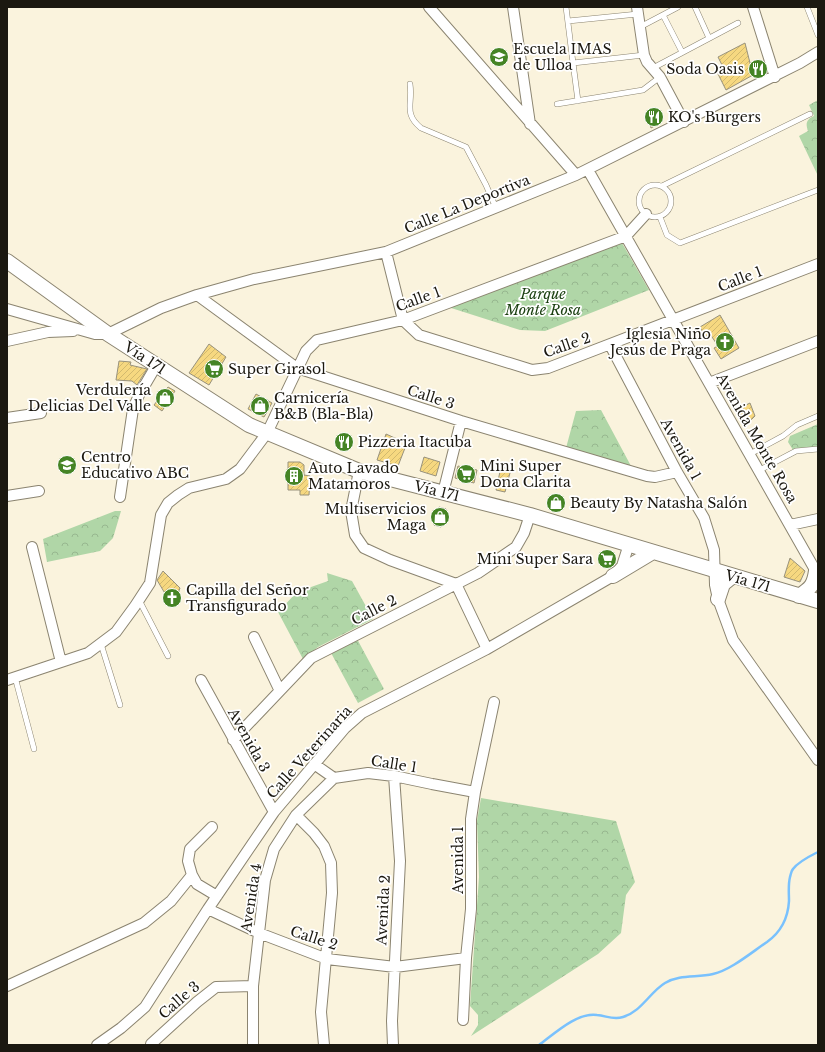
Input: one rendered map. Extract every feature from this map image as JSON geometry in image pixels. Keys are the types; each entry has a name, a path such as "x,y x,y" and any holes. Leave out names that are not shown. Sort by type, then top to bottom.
{"main road":[{"name":"Vía 171","path":"7,261 108,334 156,366 249,425 267,433 359,471 530,515 818,601"},
{"path":"613,576 653,552"},
{"path":"799,596 809,589 814,582 817,573"},
{"path":"718,599 723,584 733,576"}],"street":[{"path":"430,7 576,176"},
{"path":"512,7 530,124"},
{"path":"754,7 775,77"},
{"path":"638,10 644,55 660,77 684,122"},
{"name":"Calle La Deportiva","path":"108,334 162,308 197,295 254,279 386,252 576,176 775,77 818,52"},
{"name":"Avenida Monte Rosa","path":"588,170 760,470 817,573"},
{"path":"626,236 646,214"},
{"name":"Calle 1","path":"11,679 88,653 116,632 150,583 161,515 168,503 189,488 226,479 240,469 267,433 306,351 317,340 403,320 626,236"},
{"path":"386,252 403,320"},
{"name":"Calle 1","path":"673,319 818,264"},
{"name":"Calle 3","path":"197,295 297,368 461,421 647,476 655,477 677,472"},
{"path":"7,309 95,334 108,334"},
{"path":"30,337 36,325 33,316"},
{"name":"Calle 2","path":"403,320 419,335 532,370 548,368 610,345 673,319"},
{"path":"7,341 48,332 83,331"},
{"path":"709,383 818,341"},
{"name":"Avenida 1","path":"610,345 677,472 704,518 714,550 714,571 718,599 733,640 818,760"},
{"path":"120,497 133,409 139,395 156,366"},
{"path":"7,418 42,413"},
{"path":"443,493 461,421"},
{"path":"359,471 351,511 356,535 364,548 390,560 456,584 487,649"},
{"path":"7,496 39,491"},
{"name":"Calle 2","path":"233,740 279,689 311,658 478,573 516,547 524,533 530,515"},
{"path":"790,525 818,519"},
{"name":"Calle Veterinaria","path":"97,1045 121,1028 145,1007 208,909 274,812 345,728 362,713 487,649 613,576 622,566 629,544"},
{"path":"32,547 61,662"},
{"path":"254,637 279,689"},
{"name":"Avenida 3","path":"201,680 274,812"},
{"name":"Avenida 1","path":"463,1020 466,958 471,908 472,819 475,792 494,702"},
{"path":"314,764 334,778"},
{"name":"Calle 1","path":"334,778 368,773 394,776 475,792"},
{"name":"Avenida 2","path":"393,1045 392,1021 400,860 394,776"},
{"name":"Avenida 4","path":"253,1045 253,986 265,880 274,849 296,815 334,778"},
{"path":"296,815 314,833 324,846 331,863 332,893 321,1012 324,1045"},
{"path":"212,827 190,849 188,861 192,876 197,884 217,896"},
{"path":"7,986 144,923 171,901 192,876"},
{"name":"Calle 2","path":"208,909 259,933 327,959 395,967 466,958"},
{"name":"Calle 3","path":"151,1044 197,1002 216,987 253,986"}],"lane":[{"path":"566,7 578,101"},
{"path":"640,27 663,15 668,9 678,7"},
{"path":"695,7 710,38"},
{"path":"807,7 818,35"},
{"path":"568,21 638,10"},
{"path":"663,15 682,52"},
{"path":"653,68 738,23"},
{"path":"573,63 644,55"},
{"path":"557,104 643,90 660,77"},
{"path":"410,84 410,111 411,117 415,123 421,128 466,147 496,208"},
{"path":"662,186 670,193 671,199 669,210 660,217 651,217 641,208 639,201 642,191 652,185 662,186 810,114"},
{"path":"660,217 667,235 680,243 818,190"},
{"path":"750,454 783,436 797,425 818,416"},
{"path":"760,470 796,451 818,449"},
{"path":"139,600 168,656"},
{"path":"101,644 120,705"},
{"path":"11,679 34,749"}],"green space":[{"path":"818,100 818,176 799,136 808,131 807,122 814,116 809,105"},
{"name":"Parque Monte Rosa","path":"622,243 649,290 545,331 520,330 448,307"},
{"path":"601,410 631,466 566,448 576,411"},
{"path":"818,424 818,447 793,450 788,442 790,436"},
{"path":"115,511 121,511 113,538 100,551 47,562 43,539"},
{"path":"327,573 352,581 373,619 318,647 303,659 278,612 297,592 328,581"},
{"path":"356,637 384,689 358,703 330,651"},
{"path":"481,798 616,821 635,882 626,895 621,933 598,954 471,1036 478,1025 478,1015 470,1006 479,877 477,821"}],"building":[{"path":"745,43 753,75 726,90 715,68 722,65 718,57"},
{"name":"KO's Burgers","path":"656,108 662,122 651,128 646,112"},
{"name":"Iglesia Niño Jesús de Praga","path":"720,315 739,348 721,359 714,348 718,346 710,334 705,337 700,327"},
{"path":"209,344 226,357 209,385 189,373"},
{"path":"119,361 131,362 130,365 147,369 137,385 132,381 116,380"},
{"name":"Verdulería Delicias Del Valle","path":"168,387 175,391 162,411 154,405"},
{"name":"Carnicería B&B (Bla-Bla)","path":"256,394 272,403 264,417 248,409"},
{"path":"750,403 755,416 746,425 738,409"},
{"path":"386,434 397,439 395,445 405,448 398,466 377,460"},
{"name":"Pizzeria Itacuba","path":"341,435 350,438 347,449 338,446"},
{"path":"424,457 440,462 436,476 420,471"},
{"path":"288,462 300,462 304,465 304,475 310,476 309,495 300,495 300,490 288,490"},
{"name":"Mini Super Dona Clarita","path":"458,466 477,470 474,483 455,478"},
{"path":"501,467 511,469 505,492 496,490"},
{"name":"Beauty By Natasha Salón","path":"553,498 562,500 560,509 551,507"},
{"name":"Multiservicios Maga","path":"439,507 446,509 441,527 434,525"},
{"name":"Mini Super Sara","path":"602,552 615,555 613,562 610,565 599,564"},
{"path":"790,558 805,571 800,582 784,577"},
{"name":"Capilla del Señor Transfigurado","path":"163,571 180,588 173,607 157,580"}],"waterway":[{"path":"539,1045 566,1025 582,1017 589,1015 613,1018 623,1017 635,1011 655,991 671,980 683,977 713,974 734,965 772,938 780,929 787,913 789,883 792,871 801,861 818,852"}],"place":[{"name":"Escuela IMAS de Ulloa","path":"499,57"},
{"name":"Soda Oasis","path":"758,69"},
{"name":"KO's Burgers","path":"654,117"},
{"name":"Iglesia Niño Jesús de Praga","path":"725,342"},
{"name":"Super Girasol","path":"214,369"},
{"name":"Verdulería Delicias Del Valle","path":"165,398"},
{"name":"Carnicería B&B (Bla-Bla)","path":"260,406"},
{"name":"Pizzeria Itacuba","path":"344,442"},
{"name":"Centro Educativo ABC","path":"67,465"},
{"name":"Mini Super Dona Clarita","path":"466,474"},
{"name":"Auto Lavado Matamoros","path":"294,476"},
{"name":"Beauty By Natasha Salón","path":"556,503"},
{"name":"Multiservicios Maga","path":"440,517"},
{"name":"Mini Super Sara","path":"607,559"},
{"name":"Capilla del Señor Transfigurado","path":"172,598"}]}
